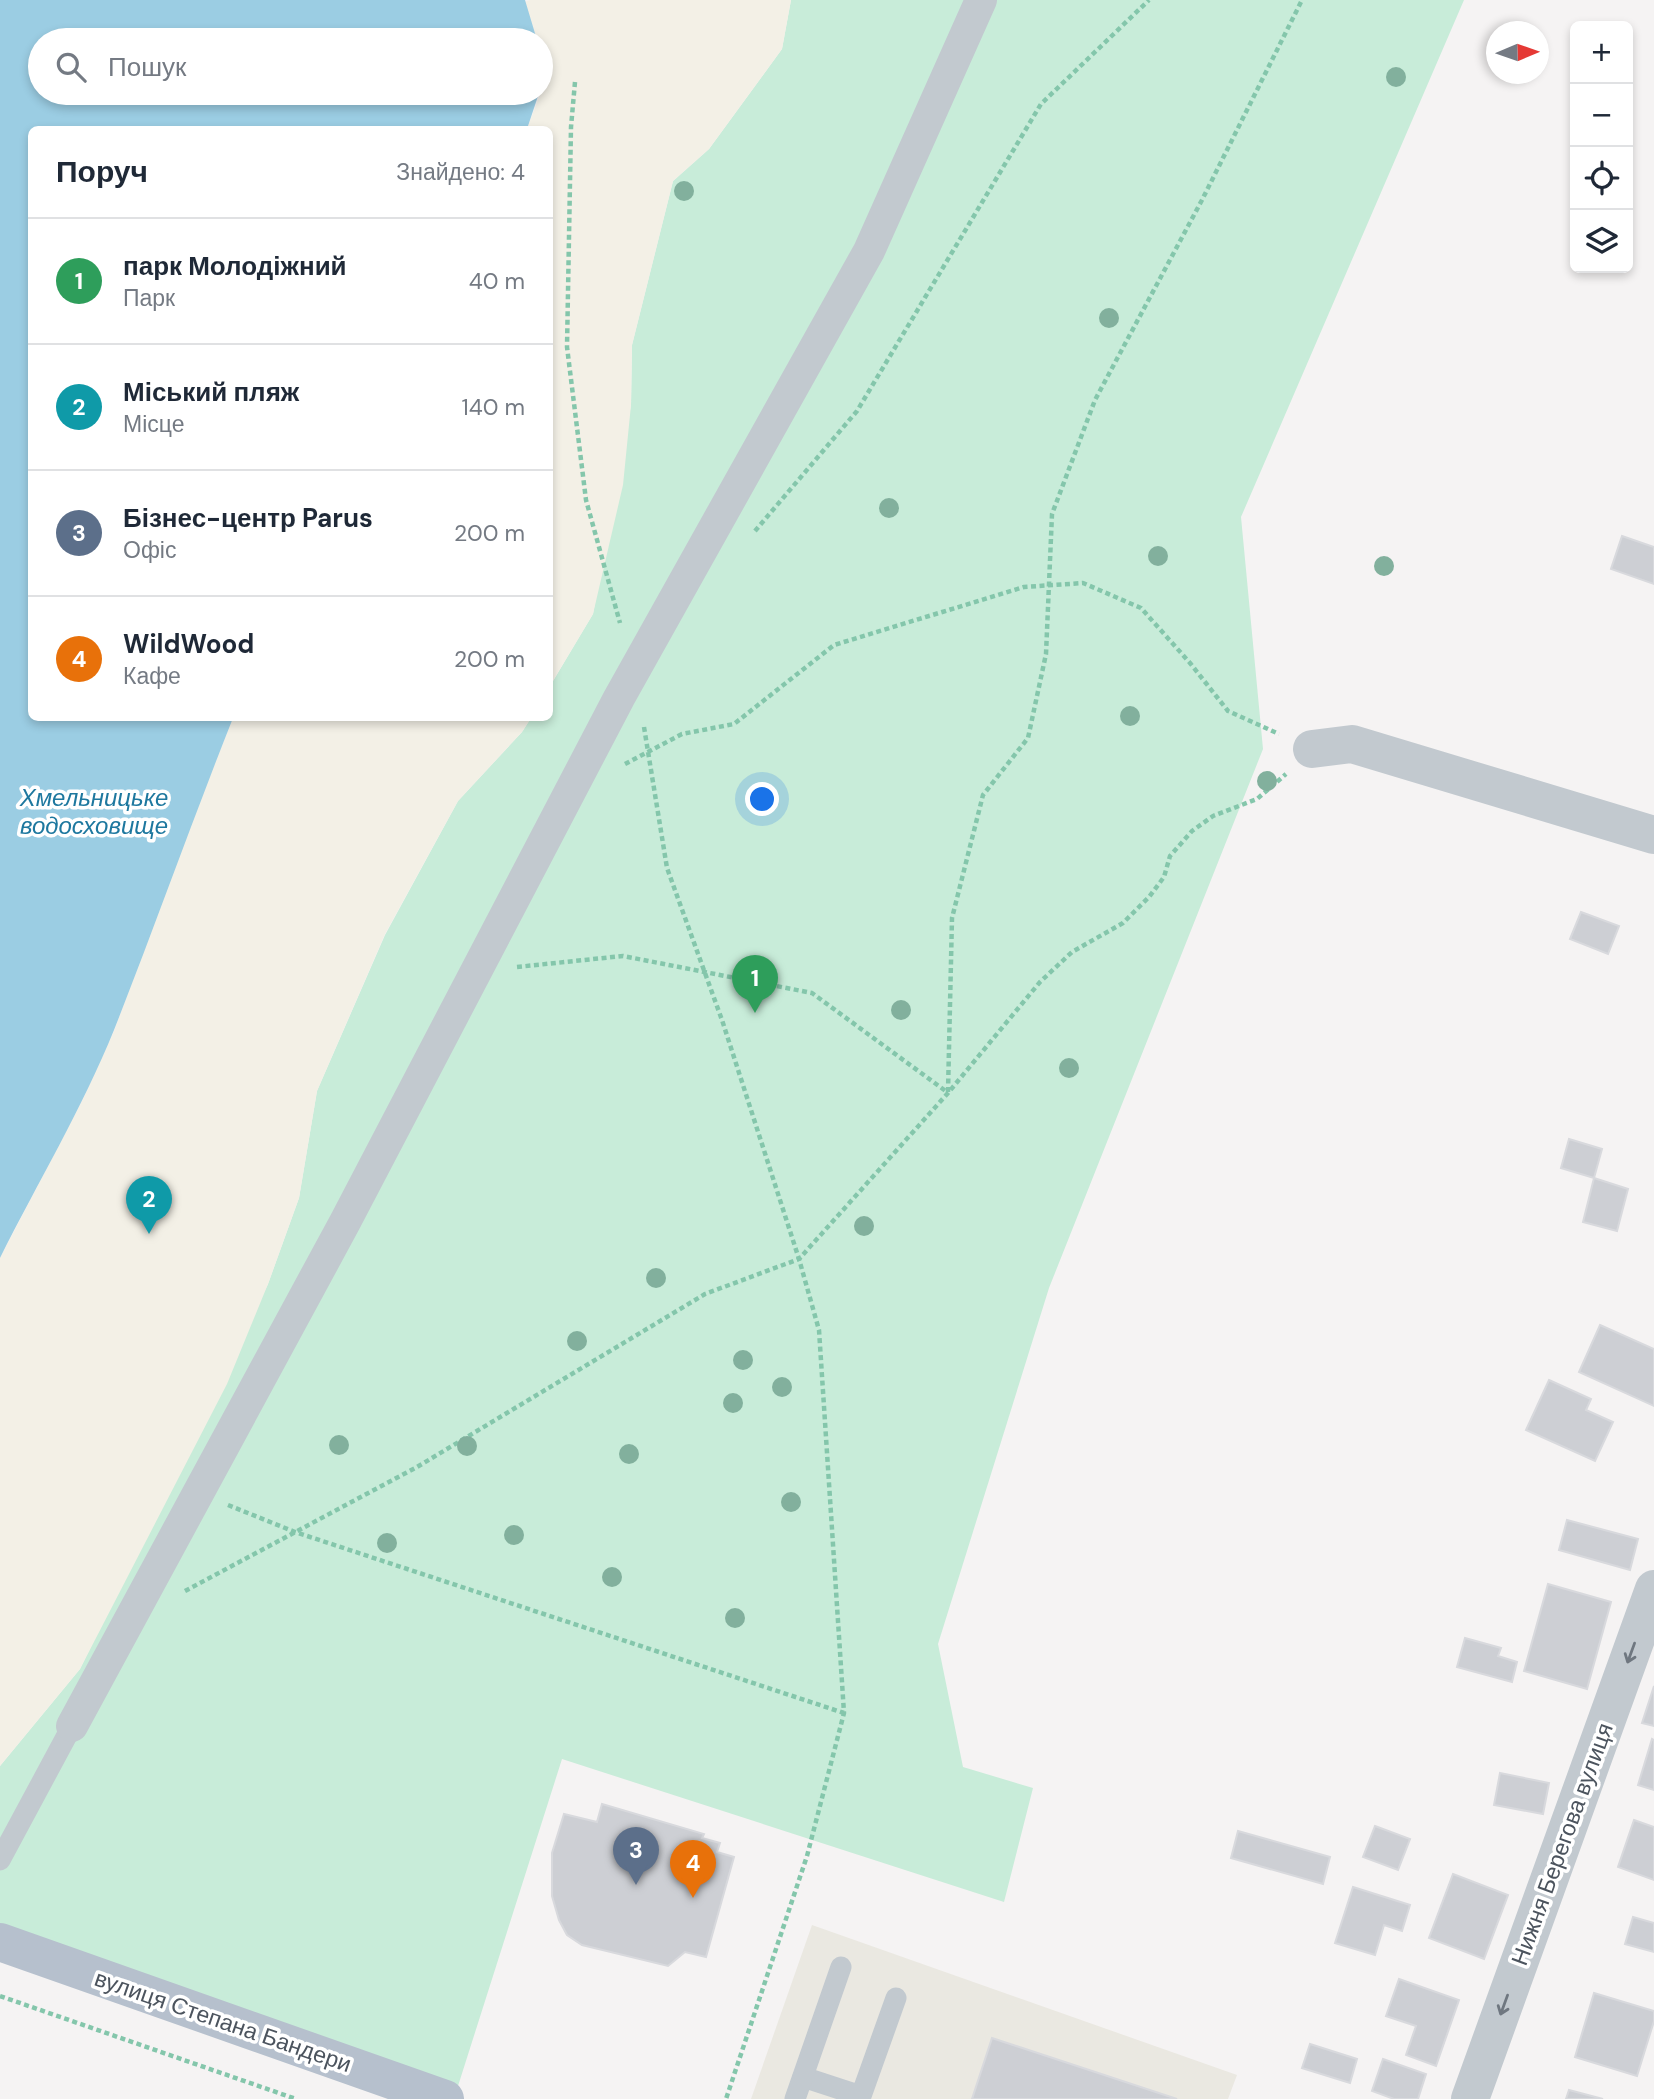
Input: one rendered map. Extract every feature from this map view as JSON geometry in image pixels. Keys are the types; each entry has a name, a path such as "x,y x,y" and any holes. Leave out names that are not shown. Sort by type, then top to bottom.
{"main road":[{"name":"вулиця Степана Бандери","path":"3,1948 445,2099"}],"street":[{"path":"72,1726 345,1222 634,672 869,251 981,0"},
{"path":"1312,749 1352,744 1654,835"},
{"name":"Нижня Берегова вулиця","path":"1470,2099 1654,1589"}],"lane":[{"path":"0,1860 72,1726"},
{"path":"795,2099 841,1967"},
{"path":"803,2077 861,2096 896,1998"}],"path":[{"path":"750,537 857,411 1041,104 1149,0"},
{"path":"948,1093 952,918 983,795 1028,738 1046,654 1052,514 1095,400 1202,200 1301,0"},
{"path":"575,82 571,127 567,347 586,500 634,672 667,868 722,1020 799,1259 818,1330 844,1713 807,1856 726,2099"},
{"path":"129,1621 417,1467 705,1294 799,1259 948,1093 1040,982 1072,952 1122,923 1149,897 1164,877 1170,856 1192,831 1213,816 1257,799 1312,749 1228,711 1141,608 1083,583 1024,587 834,645 734,724 682,734 648,753 573,787"},
{"path":"476,972 623,956 812,993 948,1093"},
{"path":"198,1492 295,1532 844,1713"},
{"path":"0,1996 296,2099"}],"shaded area":[{"path":"812,1925 1237,2075 1228,2099 751,2099"}],"green space":[{"path":"791,0 1464,0 1241,517 1263,749 1049,1288 938,1644 963,1767 1033,1788 1004,1902 562,1759 458,2086 0,1924 0,1766 80,1669 268,1284 299,1198 317,1091 385,935 458,801 529,721 553,721 553,681 593,614 631,405 632,345 673,181 709,149 782,49"}],"sand":[{"path":"791,0 782,49 709,149 673,181 632,345 631,405 623,485 593,614 553,681 553,126 528,126 536,105 553,105 553,28 533,28 525,2"},
{"path":"232,721 529,721 458,801 385,934 317,1091 299,1198 268,1284 227,1384 80,1669 0,1766 0,1258 83,1099 114,1031 185,838"}],"water":[{"name":"Хмельницьке водосховище","path":"0,0 525,0 533,28 28,28 28,105 535,105 528,126 28,126 28,721 232,721 114,1030 74,1117 0,1258"}],"building":[{"path":"1622,536 1654,547 1654,584 1611,569"},
{"path":"1581,912 1619,926 1608,954 1570,939"},
{"path":"1569,1139 1602,1149 1594,1178 1561,1168"},
{"path":"1594,1178 1628,1189 1617,1231 1583,1222"},
{"path":"1600,1325 1654,1349 1654,1406 1579,1372"},
{"path":"1549,1380 1591,1399 1586,1410 1613,1422 1595,1461 1526,1430"},
{"path":"1567,1520 1638,1539 1630,1570 1559,1550"},
{"path":"1548,1584 1611,1602 1587,1689 1524,1671"},
{"path":"1465,1638 1501,1648 1498,1656 1517,1662 1512,1682 1457,1667"},
{"path":"1654,1686 1654,1726 1642,1723"},
{"path":"1652,1739 1654,1740 1654,1790 1638,1785"},
{"path":"1500,1773 1549,1783 1543,1814 1494,1805"},
{"path":"602,1804 704,1834 702,1838 720,1843 717,1852 734,1857 706,1957 685,1952 668,1966 582,1945 567,1935 552,1896 552,1853 564,1814 597,1822"},
{"path":"1634,1820 1654,1827 1654,1880 1618,1867"},
{"path":"1375,1826 1410,1839 1398,1870 1363,1857"},
{"path":"1238,1831 1330,1857 1323,1884 1231,1858"},
{"path":"1453,1874 1508,1895 1484,1959 1429,1938"},
{"path":"1353,1887 1410,1905 1402,1931 1384,1925 1375,1955 1335,1943"},
{"path":"1633,1917 1654,1923 1654,1952 1625,1944"},
{"path":"1399,1979 1459,2000 1436,2066 1406,2055 1416,2026 1386,2016"},
{"path":"1594,1993 1654,2011 1654,2021 1637,2076 1575,2057"},
{"path":"992,2038 1177,2099 972,2099"},
{"path":"1310,2044 1357,2059 1350,2083 1302,2068"},
{"path":"1383,2059 1426,2074 1418,2099 1394,2099 1372,2091"},
{"path":"1569,2090 1603,2099 1566,2099"}],"place":[{"name":"парк Молодіжний","path":"755,1013"},
{"name":"Міський пляж","path":"149,1234"},
{"name":"Бізнес-центр Parus","path":"636,1885"},
{"name":"WildWood","path":"693,1898"}]}
